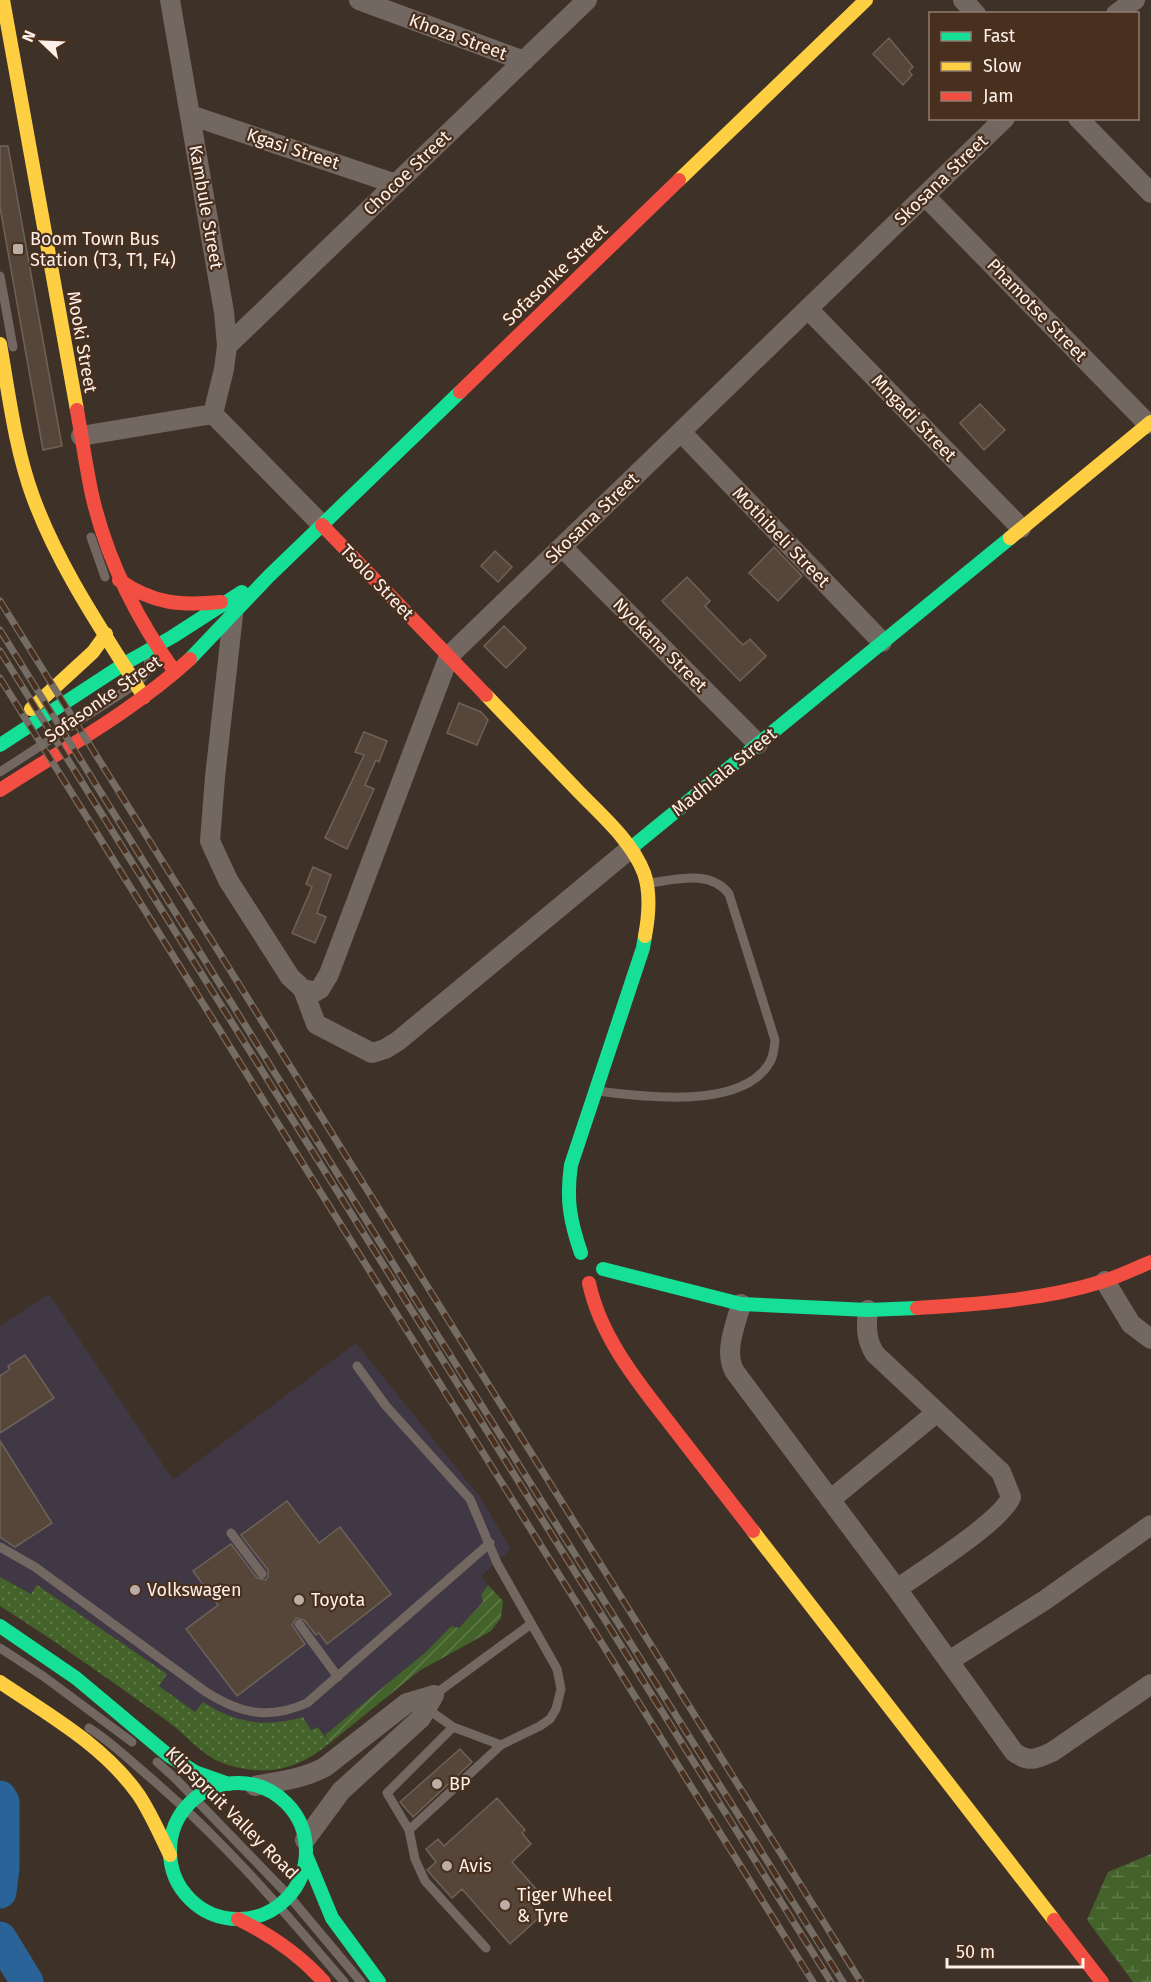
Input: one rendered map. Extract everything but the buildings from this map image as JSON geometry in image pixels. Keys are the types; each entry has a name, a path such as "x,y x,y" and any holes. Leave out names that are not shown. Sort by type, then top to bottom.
{"main road":[{"name":"Mooki Street","path":"3,0 81,436 113,581 151,649 175,672"},
{"name":"Sofasonke Street","path":"0,789 144,698 175,672 230,608 269,576 866,0"},
{"path":"0,344 10,402 33,495 49,534 112,637 144,698"},
{"name":"Madhlala Street","path":"632,848 1150,423"},
{"name":"Tsolo Street","path":"322,525 632,848 644,872 650,901 649,920 643,948 571,1165 567,1188 568,1217 594,1258"},
{"path":"113,581 134,592 163,602 230,608"},
{"name":"Sofasonke Street","path":"5,737 109,674 129,672 151,649 230,608"},
{"path":"5,737 93,652 112,637"},
{"path":"594,1258 600,1277 589,1283 579,1280 573,1271 573,1261 594,1258 741,1304 868,1310 1017,1300 1105,1281 1151,1262"},
{"path":"589,1283 592,1303 600,1320 642,1387 1102,1982"},
{"name":"Klipspruit Valley Road","path":"0,1626 76,1678 168,1755 195,1772 228,1784"},
{"path":"0,1682 97,1749 114,1765 139,1795 170,1855 174,1874 188,1898 210,1914 238,1920 262,1931 295,1952 324,1982"},
{"path":"170,1855 173,1831 190,1804 214,1788 228,1784 255,1786 273,1793 289,1806 299,1823 305,1847 302,1873 284,1901 256,1917 238,1920"},
{"name":"Klipspruit Valley Road","path":"305,1847 332,1918 379,1982"}],"street":[{"name":"Kambule Street","path":"170,0 224,312 227,346 213,414"},
{"name":"Khoza Street","path":"359,0 524,61"},
{"name":"Chocoe Street","path":"227,346 587,0"},
{"path":"963,0 974,12"},
{"path":"1119,12 1135,0"},
{"name":"Kgasi Street","path":"190,115 396,184"},
{"name":"Skosana Street","path":"303,989 315,992 320,989 329,974 449,656 1003,120"},
{"path":"1080,120 1151,193"},
{"name":"Phamotse Street","path":"925,196 1150,423"},
{"name":"Mngadi Street","path":"808,309 1021,528"},
{"path":"81,436 213,414"},
{"name":"Tsolo Street","path":"213,414 322,525"},
{"name":"Mothibeli Street","path":"681,432 882,642"},
{"name":"Nyokana Street","path":"562,547 758,744"},
{"path":"230,608 210,841 228,880 290,977 303,989"},
{"name":"Madhlala Street","path":"303,989 316,1024 372,1053 385,1049 398,1041 632,848"},
{"path":"1105,1281 1131,1324 1151,1339"},
{"path":"741,1304 731,1348 731,1366 950,1661 1014,1752 1029,1760 1052,1752 1151,1684"},
{"path":"868,1310 867,1330 875,1354 1001,1472 1011,1497 1008,1504 988,1524 897,1589"},
{"path":"830,1500 936,1413"},
{"path":"950,1661 1045,1600 1151,1525"},
{"path":"255,1786 304,1777 316,1772 407,1703 426,1701 421,1718 341,1791 305,1847"}],"lane":[{"path":"0,276 14,356"},
{"path":"52,516 67,555 112,637"},
{"name":"Mooki Street","path":"89,533 96,555 113,581"},
{"name":"Mooki Street","path":"137,639 151,649"},
{"path":"0,772 119,695 129,672 148,669 151,649"},
{"path":"596,1091 651,1098 694,1097 717,1093 742,1085 760,1074 769,1064 773,1054 776,1040 729,894 723,886 707,879 647,883"},
{"path":"357,1366 386,1406 470,1499 497,1563 557,1669 561,1689 556,1709 540,1726 501,1745 409,1830"},
{"path":"231,1533 262,1574"},
{"path":"0,1547 34,1567 206,1692 236,1708 262,1713 295,1708 307,1703 490,1543"},
{"path":"298,1624 338,1677"},
{"path":"501,1745 453,1727 426,1701 531,1624"},
{"name":"Klipspruit Valley Road","path":"0,1648 43,1676 142,1750"},
{"name":"Klipspruit Valley Road","path":"77,1719 106,1738 190,1804 284,1901 344,1982"},
{"path":"453,1727 387,1793 409,1830 415,1859 425,1881 486,1948"},
{"name":"Klipspruit Valley Road","path":"151,1757 176,1778 190,1804 361,1982"}],"shaded area":[{"path":"49,1294 173,1480 356,1343 480,1497 511,1549 481,1576 488,1585 481,1595 483,1602 459,1628 451,1626 427,1651 325,1735 318,1727 311,1730 303,1717 275,1724 247,1722 231,1718 203,1703 195,1712 159,1686 167,1674 37,1585 31,1594 0,1577 0,1326"}],"green space":[{"path":"0,1577 31,1594 37,1585 167,1674 159,1686 195,1712 203,1702 227,1715 251,1722 276,1722 303,1717 311,1730 318,1727 330,1743 294,1765 270,1770 243,1769 210,1757 166,1720 0,1606"},
{"path":"488,1585 503,1601 501,1618 491,1631 419,1671 330,1743 325,1735 427,1651 451,1626 459,1628 483,1602 481,1595"},
{"path":"1151,1854 1151,1982 1133,1982 1087,1920 1108,1872"}],"waterway":[{"path":"0,1797 3,1802 3,1868 0,1892"},
{"path":"0,1938 27,1982"}],"railway":[{"path":"0,601 861,1982"},
{"path":"0,630 843,1982"},
{"path":"0,651 831,1982"},
{"path":"0,678 813,1982"}],"traffic: fast":[{"path":"190,659 269,576 460,392"},
{"path":"631,848 1010,538"},
{"path":"0,745 124,664 172,637 242,592"},
{"path":"581,1253 570,1210 571,1165 645,936"},
{"path":"603,1269 741,1304 868,1310 917,1308"},
{"path":"0,1626 76,1678 168,1755 195,1772 229,1784"},
{"path":"238,1783 264,1788 286,1803 301,1825 306,1851 301,1877 286,1899 264,1914 238,1919 212,1914 190,1899 175,1877 170,1851 175,1825 190,1803 212,1788 238,1783"},
{"path":"306,1855 332,1918 379,1982"}],"traffic: slow":[{"path":"3,0 77,410"},
{"path":"679,180 866,0"},
{"path":"0,344 13,421 33,497 69,575 144,697"},
{"path":"1010,538 1151,422"},
{"path":"31,709 93,652 106,634"},
{"path":"486,695 606,819 632,850 639,861 648,888 645,936"},
{"path":"753,1531 1054,1920"},
{"path":"0,1682 56,1719 109,1760 138,1794 170,1855"}],"traffic: jam":[{"path":"460,392 679,180"},
{"path":"77,410 92,495 106,542 124,588 148,631 175,672"},
{"path":"322,525 486,695"},
{"path":"119,580 144,594 168,602 193,604 221,602"},
{"path":"0,790 122,712 190,659"},
{"path":"917,1308 988,1303 1058,1293 1104,1281 1151,1262"},
{"path":"589,1283 603,1323 623,1361 753,1531"},
{"path":"238,1919 284,1946 324,1982"},
{"path":"1054,1920 1102,1982"}],"place":[{"name":"Boom Town Bus Station (T3, T1, F4)","path":"18,249"},
{"name":"Volkswagen","path":"135,1590"},
{"name":"Toyota","path":"299,1600"},
{"name":"BP","path":"437,1784"},
{"name":"Avis","path":"447,1866"},
{"name":"Tiger Wheel & Tyre","path":"505,1905"}]}
